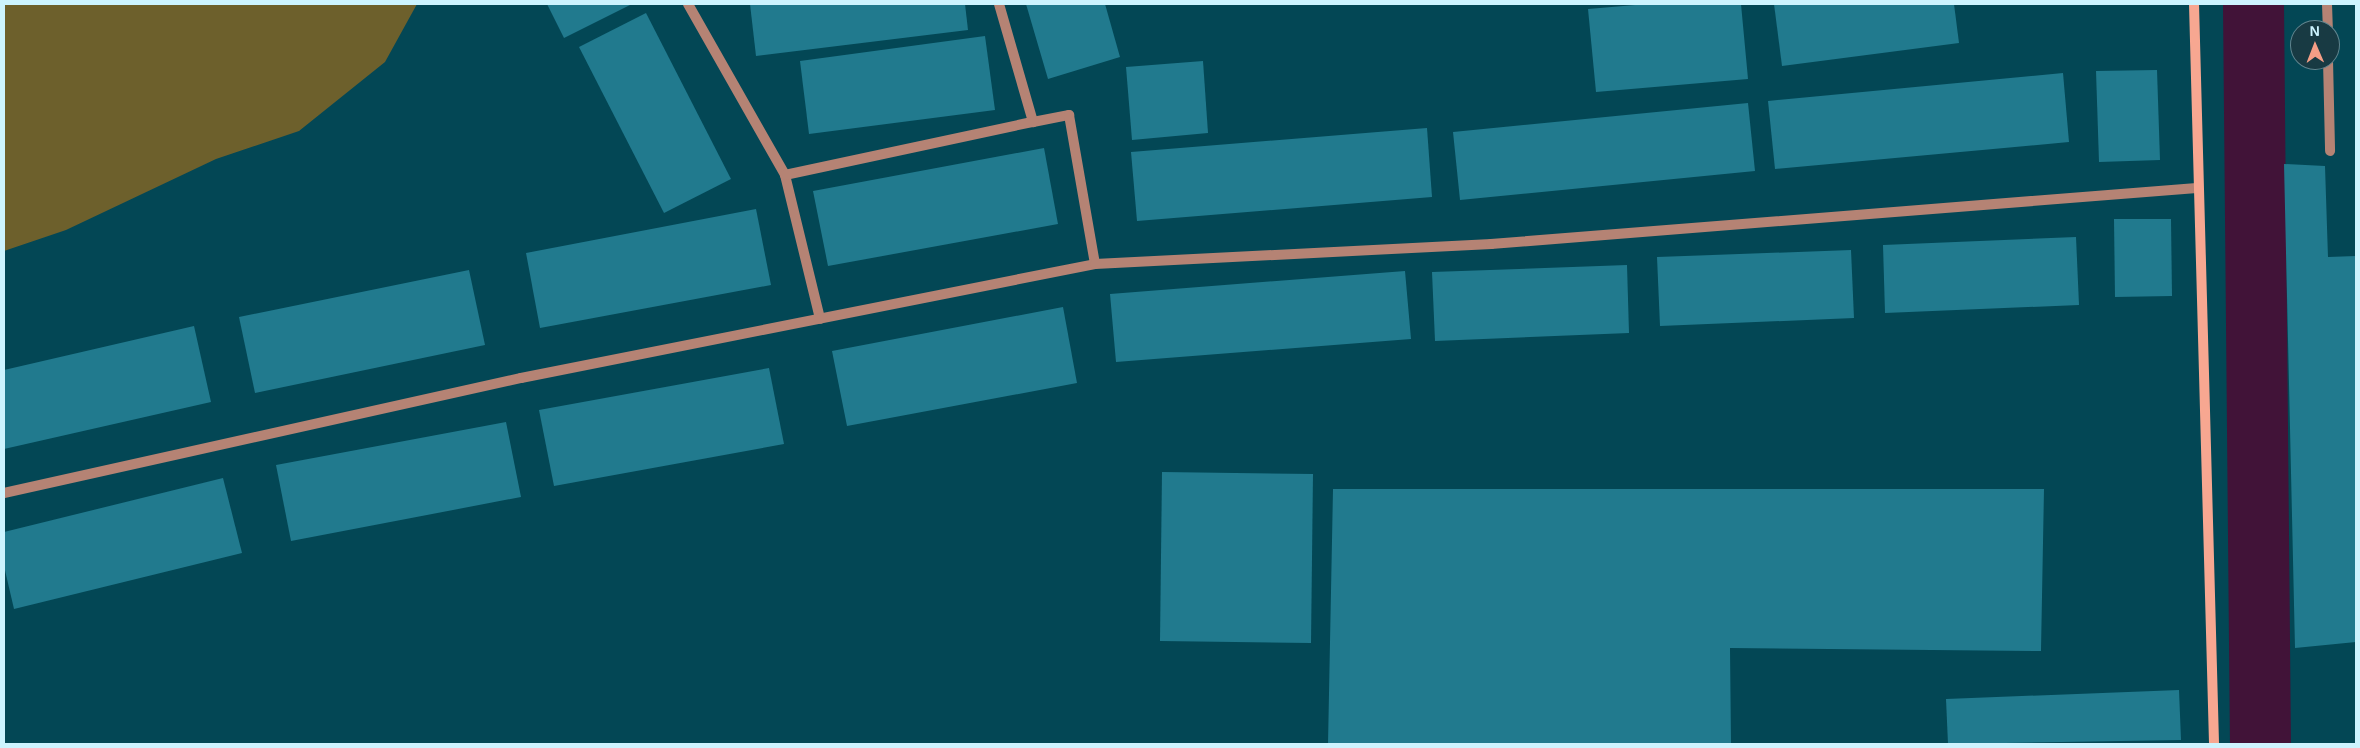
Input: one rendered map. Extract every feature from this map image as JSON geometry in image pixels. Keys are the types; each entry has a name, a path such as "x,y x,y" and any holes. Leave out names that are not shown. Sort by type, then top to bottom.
{"street":[{"path":"688,4 785,175 820,319"},
{"path":"999,4 1033,122"},
{"path":"2194,4 2197,188 2214,744"},
{"path":"2327,4 2328,20"},
{"path":"2328,70 2330,151"},
{"path":"785,175 1070,115 1096,264"},
{"path":"4,493 520,378 1096,264 1491,244 2197,188"}],"shaded area":[{"path":"4,4 417,4 385,62 299,131 216,159 66,230 4,251"}],"building":[{"path":"547,4 632,4 564,38"},
{"path":"750,4 965,4 968,30 756,56"},
{"path":"1026,4 1105,4 1120,57 1048,79"},
{"path":"1647,4 1741,4 1748,79 1596,92 1588,9"},
{"path":"1774,4 1954,4 1959,43 1782,66"},
{"path":"646,13 731,179 664,213 579,47"},
{"path":"985,36 995,110 809,134 800,61"},
{"path":"1203,61 1208,133 1132,140 1126,67"},
{"path":"2157,70 2160,160 2099,162 2096,71"},
{"path":"2063,73 2069,142 1775,169 1768,101"},
{"path":"1748,103 1755,171 1460,200 1453,132"},
{"path":"1427,128 1432,197 1137,221 1131,152"},
{"path":"1044,148 1058,224 828,266 813,191"},
{"path":"2284,164 2325,166 2328,257 2356,256 2356,642 2295,648"},
{"path":"756,209 771,285 540,328 526,253"},
{"path":"2114,219 2171,219 2172,296 2115,297"},
{"path":"2076,237 2079,305 1885,313 1883,245"},
{"path":"1851,250 1854,318 1660,326 1657,257"},
{"path":"1627,265 1629,333 1435,341 1432,272"},
{"path":"469,270 485,345 255,393 239,317"},
{"path":"1405,271 1411,339 1116,362 1110,294"},
{"path":"1063,307 1077,383 847,426 832,351"},
{"path":"194,326 211,402 4,449 4,370"},
{"path":"769,368 784,444 554,486 539,410"},
{"path":"506,422 521,497 291,541 276,465"},
{"path":"1162,472 1313,474 1311,643 1160,641"},
{"path":"223,478 242,553 14,609 4,566 4,532"},
{"path":"1333,489 2044,489 2041,651 1730,648 1731,744 1328,744"},
{"path":"2179,690 2181,740 1948,744 1946,699"}],"waterway":[{"path":"2253,4 2260,744"}]}
